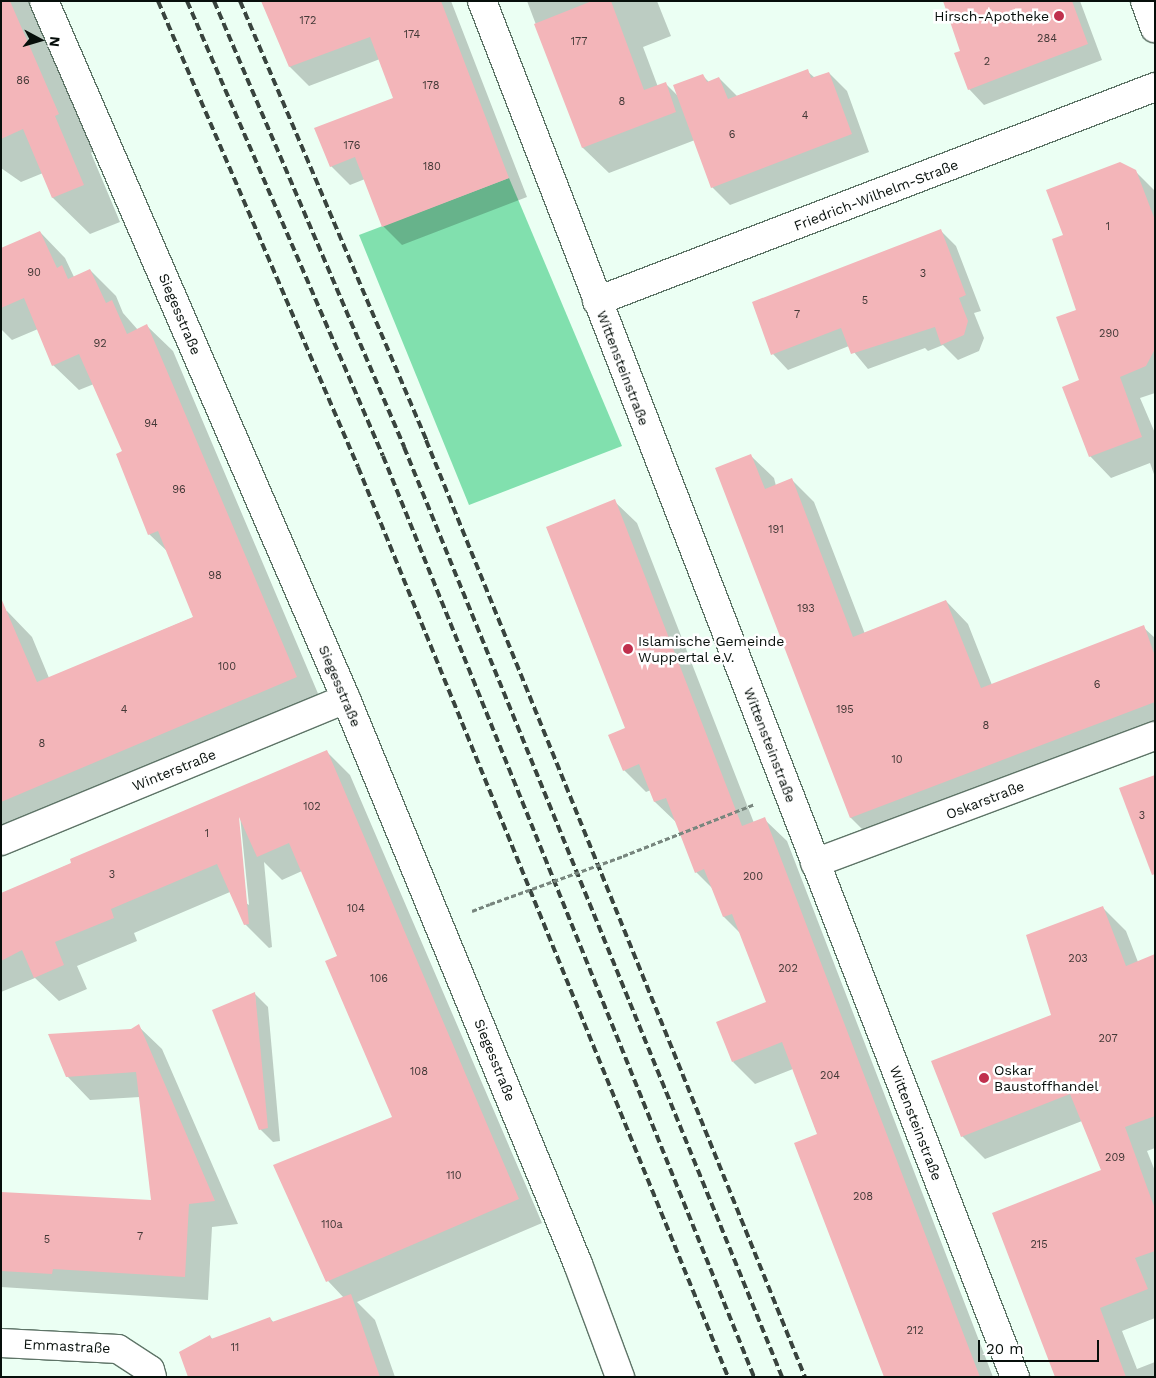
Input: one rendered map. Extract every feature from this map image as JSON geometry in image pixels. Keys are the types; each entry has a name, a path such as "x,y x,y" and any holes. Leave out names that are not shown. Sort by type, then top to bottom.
{"street":[{"name":"Siegesstraße","path":"44,1 346,699 578,1264 620,1377"},
{"name":"Wittensteinstraße","path":"482,1 1015,1377"},
{"path":"1145,1 1155,28"},
{"name":"Friedrich-Wilhelm-Straße","path":"597,302 1155,87"},
{"name":"Winterstraße","path":"1,841 346,699"},
{"name":"Oskarstraße","path":"815,863 1155,736"},
{"name":"Emmastraße","path":"1,1343 118,1349 150,1370 152,1377"}],"path":[{"path":"490,904 623,856 760,802"}],"green space":[{"path":"509,178 622,446 469,505 359,235"}],"building":[{"path":"1,1 10,1 59,114 55,116 84,185 52,198 23,129 1,139"},
{"path":"261,1 441,1 509,178 382,227 355,157 330,167 314,128 393,98 370,37 289,67"},
{"path":"592,1 611,1 644,90 666,82 676,112 582,148 534,24"},
{"path":"943,1 1072,1 1088,44 968,90 954,53 960,51"},
{"path":"808,69 811,78 829,72 852,134 711,188 673,85 703,74 707,82 719,77 728,99"},
{"path":"1120,162 1136,170 1155,220 1155,349 1146,366 1120,377 1142,437 1089,457 1062,387 1079,380 1056,317 1076,310 1052,239 1063,235 1046,190"},
{"path":"941,229 966,295 959,298 968,321 964,335 941,345 935,327 851,354 841,328 771,355 752,302"},
{"path":"40,231 57,268 62,265 68,279 90,269 106,303 112,300 127,334 147,324 297,677 1,802 1,598 37,682 193,617 158,531 148,535 116,454 122,451 79,354 52,366 24,298 1,308 1,248"},
{"path":"751,454 765,489 792,478 853,637 946,600 981,688 1144,625 1155,656 1155,702 850,818 715,468"},
{"path":"615,499 742,826 765,817 980,1377 884,1377 794,1143 817,1134 782,1042 732,1062 716,1022 766,1002 732,914 723,917 704,869 695,873 666,798 654,802 639,764 623,771 608,735 625,728 546,527"},
{"path":"327,750 519,1199 326,1282 273,1165 392,1117 325,961 337,956 289,843 257,857 239,817 249,924 244,925 217,864 111,909 114,918 55,942 64,965 34,978 22,950 1,961 1,893 71,863 70,859"},
{"path":"1155,775 1155,874 1152,875 1119,788"},
{"path":"1103,906 1126,966 1155,954 1155,1116 1125,1127 1155,1209 1155,1251 1135,1258 1148,1289 1100,1308 1126,1377 1055,1377 992,1213 1101,1170 1070,1094 961,1137 931,1061 1051,1015 1026,935"},
{"path":"255,992 268,1128 259,1130 212,1010"},
{"path":"139,1024 215,1201 189,1204 185,1277 53,1269 52,1274 1,1271 1,1192 151,1200 136,1072 66,1077 48,1034 131,1029"},
{"path":"351,1294 380,1377 188,1377 179,1352 210,1335 211,1339 270,1317 272,1322"}],"railway":[{"path":"158,1 358,467 728,1377"},
{"path":"187,1 383,456 754,1377"},
{"path":"214,1 404,447 782,1377"},
{"path":"240,1 426,440 805,1377"}],"place":[{"name":"Hirsch-Apotheke","path":"1059,16"},
{"name":"Islamische Gemeinde Wuppertal e.V.","path":"628,649"},
{"name":"Oskar Baustoffhandel","path":"984,1078"}]}
